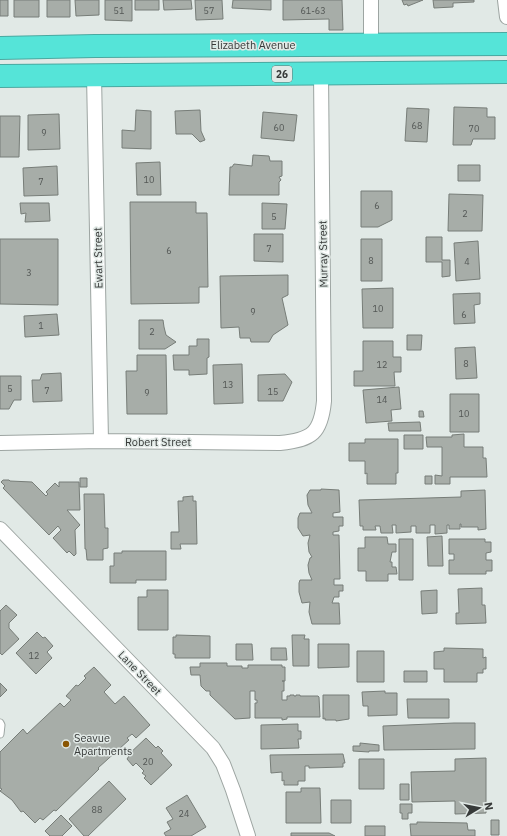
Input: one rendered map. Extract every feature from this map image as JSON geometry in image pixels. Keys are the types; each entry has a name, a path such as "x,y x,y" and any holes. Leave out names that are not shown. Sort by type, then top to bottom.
{"highway":[{"name":"Elizabeth Avenue","path":"0,48 95,46 507,44"},
{"name":"26","path":"0,76 507,72"}],"street":[{"path":"371,0 371,45"},
{"path":"505,0 507,17"},
{"name":"Murray Street","path":"314,433 323,416 324,401 321,73"},
{"name":"Ewart Street","path":"94,75 101,441"},
{"name":"Robert Street","path":"0,443 101,441 280,443 293,441 314,433"},
{"name":"Lane Street","path":"0,529 212,748 223,764 248,836"}],"lane":[{"path":"0,723 0,734"}],"building":[{"path":"0,0 8,0 8,16 0,16"},
{"path":"14,0 39,0 39,17 14,17"},
{"path":"47,0 70,0 70,17 47,17"},
{"path":"75,0 99,0 99,15 76,16"},
{"path":"105,0 132,0 132,21 105,20"},
{"path":"135,0 159,0 159,10 135,10"},
{"path":"163,0 191,0 192,9 164,10"},
{"path":"195,0 222,0 223,19 196,20"},
{"path":"233,0 271,0 271,10 232,8"},
{"path":"283,0 342,0 343,30 329,30 329,19 283,20"},
{"path":"402,0 423,0 408,6 407,4 404,5"},
{"path":"433,0 474,0 474,2 453,3 453,7 434,8"},
{"path":"454,107 487,108 487,117 495,117 495,139 473,139 471,145 453,145"},
{"path":"407,108 429,109 427,142 405,141"},
{"path":"136,110 151,111 151,149 122,148 122,130 135,131"},
{"path":"200,110 201,131 205,140 200,142 192,134 176,134 175,111"},
{"path":"263,112 297,115 294,141 261,138"},
{"path":"59,114 60,149 28,150 28,115"},
{"path":"0,116 20,116 19,157 0,157"},
{"path":"253,155 269,156 270,161 282,161 282,176 279,177 281,180 279,182 279,195 229,195 230,167 234,164 252,166"},
{"path":"160,162 161,195 137,195 136,163"},
{"path":"458,165 480,165 480,181 458,181"},
{"path":"57,166 58,195 24,196 23,168"},
{"path":"361,191 392,191 392,220 378,227 361,227"},
{"path":"449,194 483,195 482,231 448,231"},
{"path":"130,202 196,202 196,213 207,213 208,287 199,287 199,303 131,304"},
{"path":"20,203 49,203 50,221 25,222 26,213 21,214"},
{"path":"262,203 287,204 285,229 262,229"},
{"path":"254,234 283,234 283,262 254,261"},
{"path":"426,237 442,237 442,260 450,260 450,276 442,277 442,262 426,262"},
{"path":"0,239 58,239 58,305 0,304"},
{"path":"361,239 382,239 382,281 361,281"},
{"path":"478,241 480,279 456,281 454,243"},
{"path":"288,275 288,295 282,298 288,325 273,335 269,342 251,342 250,338 240,338 239,327 221,328 220,276"},
{"path":"393,288 393,328 363,328 362,289"},
{"path":"480,293 480,304 474,305 475,323 454,324 453,294"},
{"path":"57,314 59,335 25,337 24,316"},
{"path":"139,320 163,320 166,335 176,342 165,349 139,349"},
{"path":"407,335 422,335 421,350 407,350"},
{"path":"197,339 209,339 207,374 189,375 189,370 174,370 173,355 189,355 189,346 197,346"},
{"path":"363,341 393,341 393,357 401,357 401,372 394,372 395,386 354,386 354,371 363,371"},
{"path":"475,347 477,378 456,379 455,348"},
{"path":"137,355 166,355 167,414 127,414 126,371 137,371"},
{"path":"242,364 243,403 214,404 213,365"},
{"path":"61,373 62,401 33,402 32,380 40,380 42,374"},
{"path":"285,374 292,382 283,401 258,401 258,375"},
{"path":"0,376 21,376 21,400 14,400 9,409 0,409"},
{"path":"399,387 401,409 391,410 392,421 366,423 363,390"},
{"path":"450,394 479,394 479,432 450,432"},
{"path":"419,411 423,411 424,417 419,417"},
{"path":"420,422 421,431 389,431 388,423"},
{"path":"464,434 464,447 483,447 483,458 486,458 487,477 450,477 450,484 435,484 435,475 442,476 442,447 427,447 426,437 452,437 452,435"},
{"path":"404,435 423,435 423,449 404,449"},
{"path":"365,439 398,439 398,473 396,473 396,484 367,484 365,461 349,461 349,443 365,443"},
{"path":"425,476 432,476 432,484 425,484"},
{"path":"80,478 87,478 87,487 80,487"},
{"path":"3,480 32,482 46,496 48,494 46,492 55,483 59,487 59,482 79,482 80,510 67,510 80,525 75,530 76,554 74,556 69,551 67,553 53,538 61,530 58,526 49,535 3,488 5,486 1,482"},
{"path":"310,490 339,490 340,512 333,513 333,517 343,517 343,526 339,526 339,531 333,532 333,535 339,535 340,579 334,579 334,585 343,585 343,591 339,591 339,597 334,597 332,603 339,603 340,624 312,624 309,612 310,602 302,603 299,592 300,580 312,580 308,565 310,558 312,557 309,552 308,543 310,535 303,536 298,528 298,518 300,513 312,513 308,505 307,495"},
{"path":"485,490 486,529 478,530 478,527 461,527 460,524 460,529 449,529 449,525 447,525 447,533 435,534 435,525 430,525 430,533 416,533 416,526 411,526 411,532 396,533 396,525 392,525 393,533 381,533 380,526 375,526 376,530 363,530 363,526 360,526 359,500 461,497 461,491"},
{"path":"84,494 104,494 105,528 108,528 108,548 103,549 103,560 87,560 85,549"},
{"path":"193,496 193,501 196,501 197,544 180,544 181,549 171,549 171,532 179,532 178,501 183,501 183,497"},
{"path":"442,536 443,566 428,566 427,537"},
{"path":"365,537 387,537 388,544 396,544 396,552 392,552 390,562 392,562 392,567 396,567 397,574 388,574 388,581 366,581 366,571 358,571 358,548 365,548"},
{"path":"399,539 413,539 413,580 399,580"},
{"path":"449,539 485,539 485,542 491,542 491,552 486,553 486,560 492,560 492,571 486,571 486,574 449,574 449,560 454,560 454,554 449,554"},
{"path":"122,551 166,551 166,580 136,580 136,583 110,583 110,566 114,566 114,553 122,553"},
{"path":"482,588 482,605 485,605 486,623 456,624 456,613 459,613 458,589"},
{"path":"147,590 168,590 168,630 138,630 138,597 147,597"},
{"path":"437,590 437,613 422,614 421,591"},
{"path":"6,605 17,615 9,623 9,628 19,639 2,655 0,653 0,611"},
{"path":"37,632 43,638 45,637 53,646 47,652 52,658 36,674 16,653"},
{"path":"176,635 210,636 210,658 175,658 175,654 173,654 173,637 176,637"},
{"path":"292,635 305,635 304,639 309,639 309,666 293,666"},
{"path":"236,644 252,644 253,660 236,660"},
{"path":"318,644 349,644 349,667 318,668"},
{"path":"271,648 286,648 287,660 271,660"},
{"path":"444,648 483,649 483,658 486,657 486,669 483,669 483,673 477,673 477,682 444,682 444,669 434,669 434,652 444,651"},
{"path":"357,651 384,651 384,682 357,682"},
{"path":"200,663 227,663 227,666 242,666 242,668 248,668 248,665 282,665 282,667 285,667 285,681 284,691 282,691 282,700 287,700 287,696 290,695 318,696 320,717 287,717 287,719 282,720 282,718 255,718 255,703 257,703 257,700 255,700 255,691 250,691 250,718 235,719 210,695 210,691 206,691 201,686 200,675 191,675 190,667 200,667"},
{"name":"Seavue Apartments","path":"94,667 111,685 104,692 115,704 124,696 150,725 136,738 132,734 127,738 129,740 98,768 99,769 56,811 54,810 43,820 40,818 35,823 23,811 21,812 12,800 0,791 2,789 0,788 0,752 23,729 27,734 60,703 64,707 71,700 66,696 76,685 78,686 86,678 84,676"},
{"path":"404,671 427,671 427,682 404,682"},
{"path":"0,683 7,690 0,697"},
{"path":"385,691 385,693 397,693 397,715 368,716 368,706 363,706 362,692"},
{"path":"323,695 349,695 349,719 336,721 325,720 325,718 323,719"},
{"path":"407,699 449,699 449,718 408,718"},
{"path":"475,723 475,749 384,750 383,726"},
{"path":"298,724 298,731 301,731 301,739 298,739 299,748 261,749 261,725"},
{"path":"146,738 156,748 158,746 163,751 161,753 172,765 151,785 144,778 146,776 142,773 144,771 136,763 133,766 127,759 129,756 128,755"},
{"path":"360,743 379,745 379,751 353,751 353,746 360,746"},
{"path":"343,754 345,763 343,763 343,767 309,768 309,766 305,766 305,781 298,781 298,785 284,785 284,780 282,781 282,772 271,773 270,755"},
{"path":"486,758 486,813 455,814 455,801 412,802 411,772 455,771 455,759"},
{"path":"359,759 384,759 384,789 359,789"},
{"path":"109,781 126,799 88,836 84,836 69,819"},
{"path":"400,784 409,784 409,800 400,800"},
{"path":"301,788 320,788 321,823 286,823 286,792 301,792"},
{"path":"187,795 206,827 191,836 166,836 164,833 171,829 167,822 173,819 166,808"},
{"path":"331,800 351,800 351,823 331,823"},
{"path":"400,804 412,804 412,813 408,813 408,819 402,819"},
{"path":"61,815 72,826 62,836 50,836 45,831"},
{"path":"491,820 499,820 499,835 491,835"},
{"path":"417,822 467,823 468,830 475,830 475,836 411,836 410,824 417,824"},
{"path":"365,826 385,826 385,836 365,836"},
{"path":"291,833 329,833 335,836 291,836"}],"place":[{"name":"Seavue Apartments","path":"66,744"}]}
